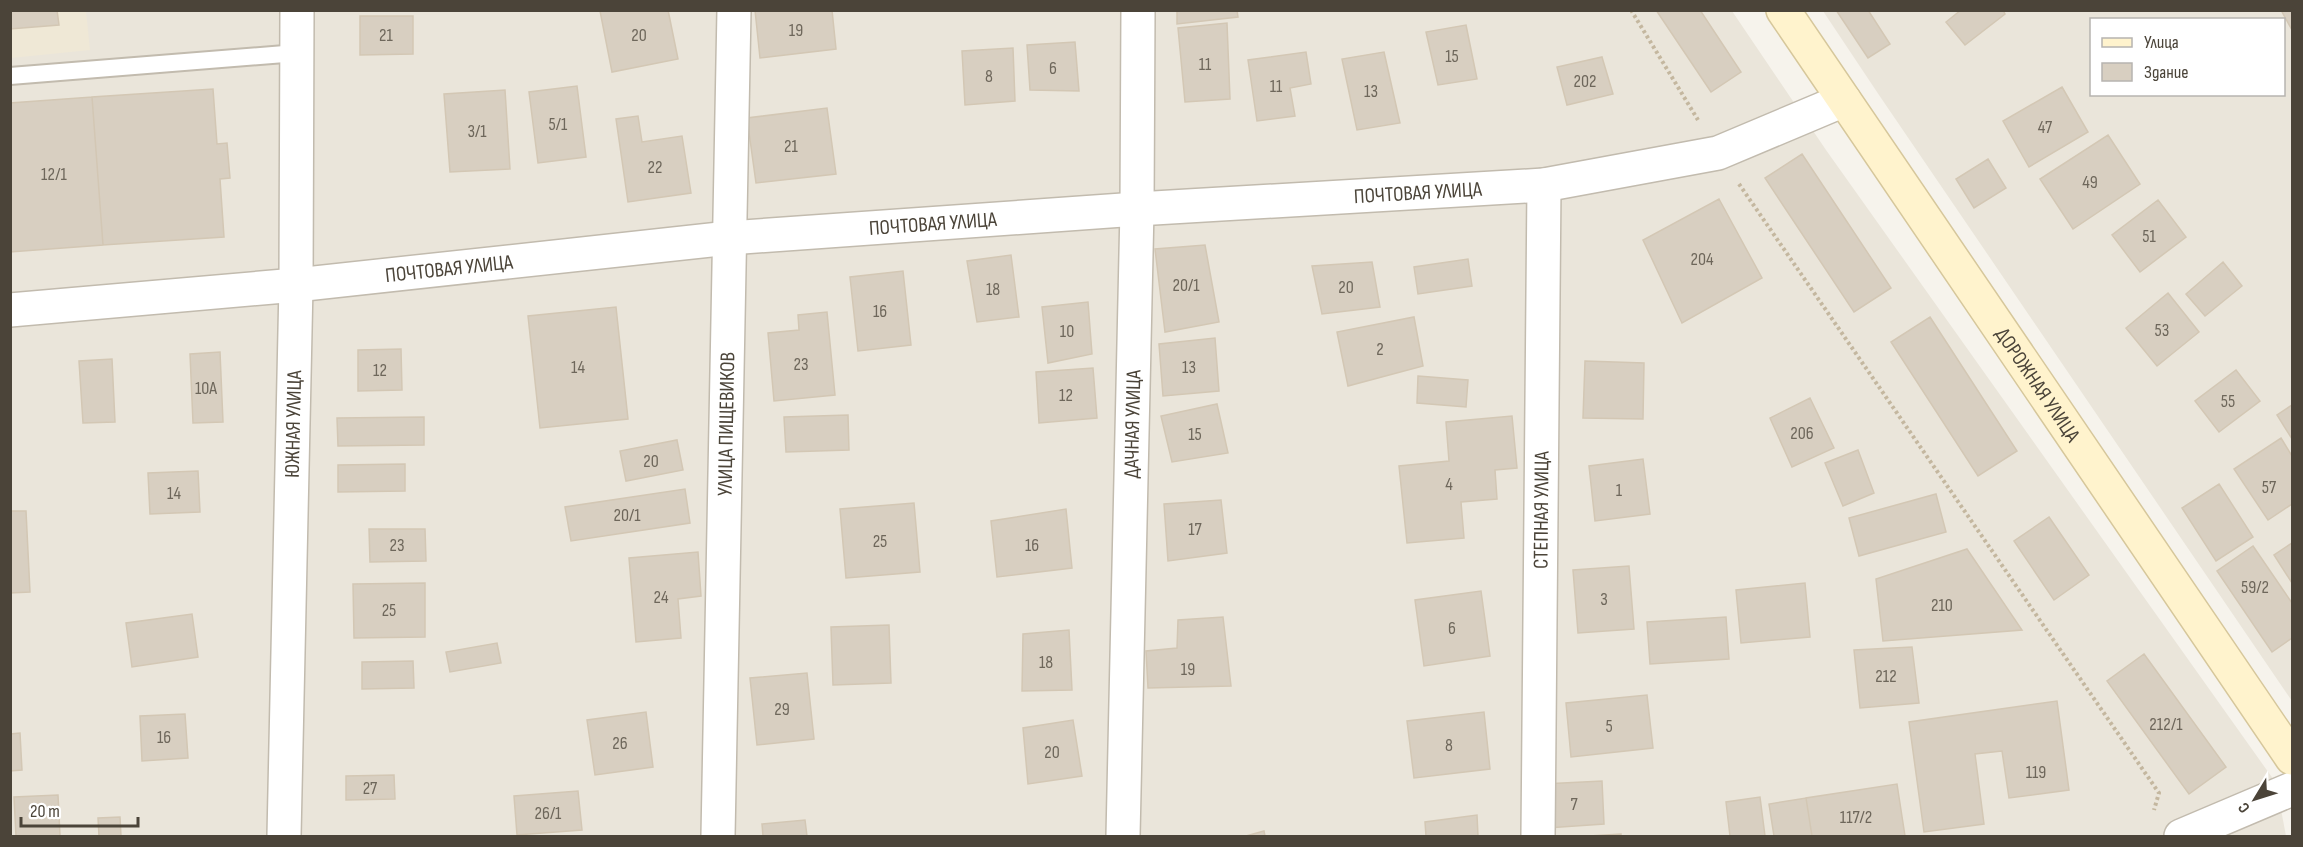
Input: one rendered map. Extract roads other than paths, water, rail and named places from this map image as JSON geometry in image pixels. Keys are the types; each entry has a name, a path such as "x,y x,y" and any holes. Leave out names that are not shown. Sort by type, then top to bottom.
{"main road":[{"name":"ДОРОЖНАЯ УЛИЦА","path":"1783,10 2292,758"}],"street":[{"name":"ЮЖНАЯ УЛИЦА","path":"284,837 296,285 297,10"},
{"name":"УЛИЦА ПИЩЕВИКОВ","path":"718,837 734,10"},
{"name":"ДАЧНАЯ УЛИЦА","path":"1123,837 1137,209 1138,10"},
{"name":"ПОЧТОВАЯ УЛИЦА","path":"10,310 296,285 729,238 1137,209 1544,185 1718,153 1844,100"},
{"name":"СТЕПНАЯ УЛИЦА","path":"1538,837 1544,185"},
{"path":"2181,837 2292,789"}],"lane":[{"path":"10,76 297,53"}]}
